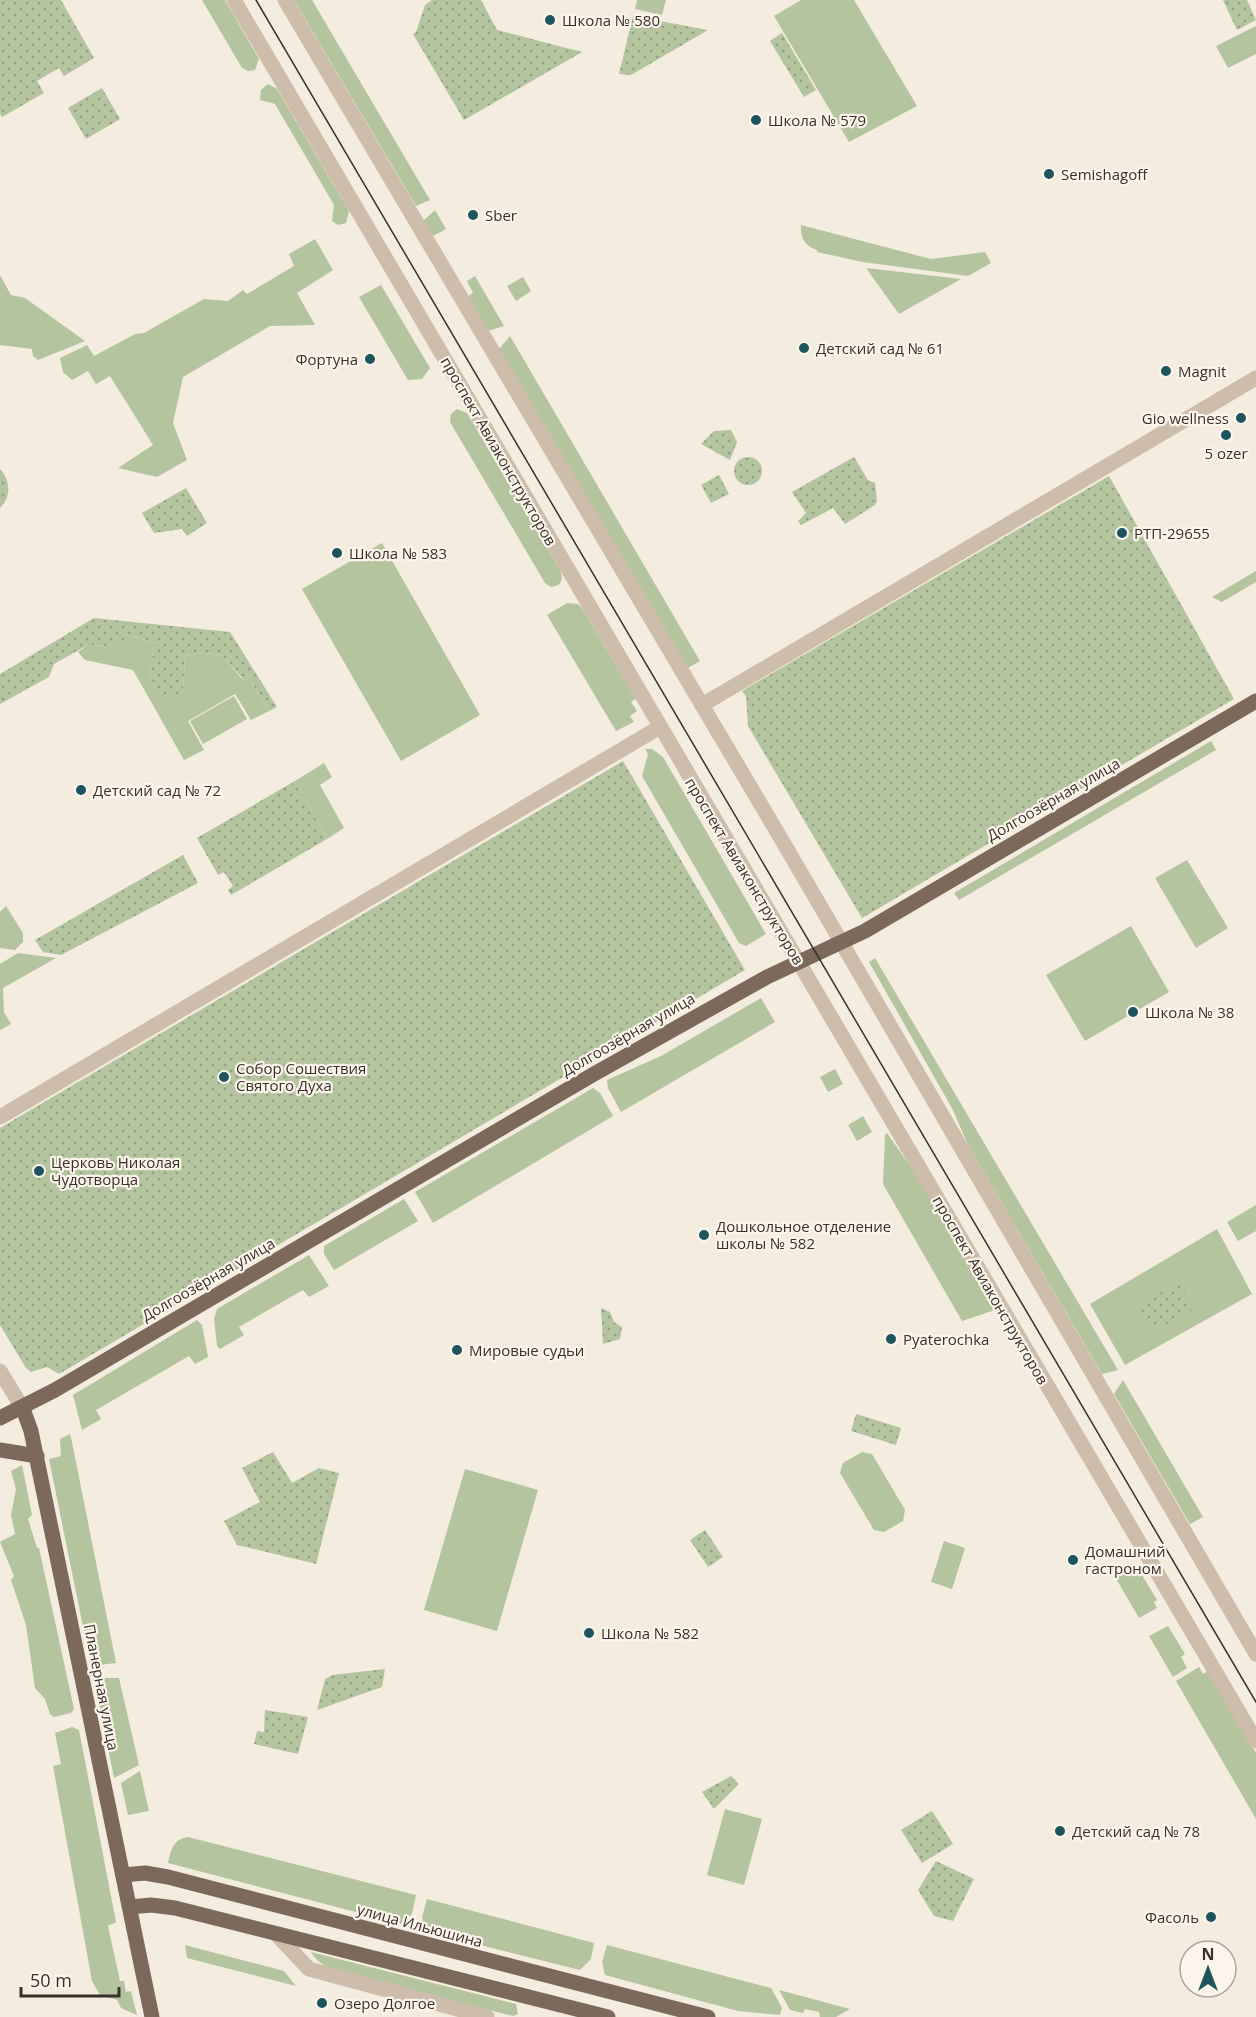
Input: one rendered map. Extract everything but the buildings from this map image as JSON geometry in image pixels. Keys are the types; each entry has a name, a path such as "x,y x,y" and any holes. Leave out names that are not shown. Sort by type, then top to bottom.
{"main road":[{"name":"Долгоозёрная улица","path":"23,1409 594,1074 798,961 865,931 1256,701"},
{"path":"0,1418 23,1409"},
{"path":"0,1429 23,1409"},
{"name":"Планерная улица","path":"23,1409 37,1456 153,2017"},
{"path":"0,1450 37,1456"},
{"name":"улица Ильюшина","path":"123,1875 145,1873 168,1877 708,2017"},
{"path":"130,1907 151,1905 176,1908 558,2011 608,2017"}],"street":[{"name":"проспект Авиаконструкторов","path":"234,0 1256,1741"},
{"path":"285,0 702,705 1256,1654"},
{"path":"702,705 1256,378"},
{"path":"0,1117 660,727"},
{"name":"Планерная улица","path":"0,1371 23,1409"},
{"path":"276,1934 309,1969 487,2017"}],"green space":[{"path":"0,0 61,0 94,58 64,76 59,68 37,81 44,93 2,117 0,113"},
{"path":"202,0 225,0 259,59 255,70 248,71 242,68"},
{"path":"294,0 312,0 430,200 416,206"},
{"path":"432,0 481,0 497,30 582,52 464,120 413,34 416,32 425,5"},
{"path":"637,0 666,0 662,15 635,9"},
{"path":"801,0 854,0 917,106 849,142 774,16"},
{"path":"1223,0 1247,0 1256,20 1237,30"},
{"path":"633,16 708,30 631,75 619,74"},
{"path":"1256,26 1256,54 1228,68 1216,46"},
{"path":"782,33 816,90 804,97 770,41"},
{"path":"268,84 277,89 349,211 346,223 338,225 332,221 334,205 275,104 260,100 261,90"},
{"path":"102,88 120,119 86,139 68,108"},
{"path":"435,210 446,229 433,236 423,221"},
{"path":"801,225 931,259 985,252 991,263 968,276 863,262 817,252 804,241"},
{"path":"315,239 333,270 297,293 315,325 270,326 183,377 173,423 187,460 157,477 118,468 153,445 110,376 96,384 88,371 72,380 63,372 60,358 87,345 94,356 135,334 144,333 204,299 228,301 243,290 247,294 294,266 289,254"},
{"path":"866,268 961,279 899,314"},
{"path":"0,275 11,295 25,298 85,341 38,360 33,356 32,349 0,345"},
{"path":"475,276 504,326 488,331 468,296 473,293 467,281"},
{"path":"523,277 531,291 516,301 507,286"},
{"path":"381,285 430,368 422,379 408,380 359,297"},
{"path":"510,336 700,661 688,668 499,349"},
{"path":"457,409 467,413 561,572 562,579 559,585 551,587 545,583 450,422 451,414"},
{"path":"731,430 737,442 730,460 701,444 714,431"},
{"path":"748,457 758,461 762,471 758,481 748,485 738,481 734,471 738,461"},
{"path":"854,457 868,480 875,483 877,501 875,505 845,524 833,508 801,525 798,521 806,513 792,492"},
{"path":"0,469 8,484 8,494 0,508"},
{"path":"719,475 729,494 711,503 701,485"},
{"path":"1109,476 1234,699 862,918 748,726 746,696 742,691"},
{"path":"186,488 207,523 187,536 182,529 154,533 142,513"},
{"path":"382,543 480,715 401,761 302,589"},
{"path":"1256,571 1256,582 1222,602 1212,597"},
{"path":"567,603 578,604 582,608 636,699 631,702 637,711 630,716 634,722 616,731 547,615"},
{"path":"94,618 230,632 277,707 269,711 250,680 243,679 222,655 205,653 185,656 183,689 175,698 161,694 150,677 154,643 125,634 124,641 106,646 88,645 54,664 49,677 0,704 0,674"},
{"path":"125,634 154,643 150,677 183,689 185,656 205,653 222,655 242,679 250,680 269,711 251,720 235,694 188,721 204,750 184,760 133,670 85,660 78,652 88,645 106,646"},
{"path":"234,696 247,719 203,744 190,721"},
{"path":"1211,741 1216,750 959,900 954,893"},
{"path":"645,749 652,749 663,757 766,934 746,946 739,943 642,776 648,754"},
{"path":"623,761 745,970 59,1374 47,1367 31,1372 26,1368 0,1325 0,1128"},
{"path":"324,763 332,777 320,785 344,828 327,839 295,781"},
{"path":"295,781 327,839 231,895 228,890 233,886 224,872 218,875 197,838"},
{"path":"183,855 198,883 61,955 43,952 35,940"},
{"path":"1187,860 1228,928 1196,948 1155,878"},
{"path":"6,906 23,933 23,942 15,950 0,948 0,912"},
{"path":"1131,926 1169,992 1085,1041 1046,975"},
{"path":"18,953 56,958 3,988 4,1012 11,1024 0,1030 0,964"},
{"path":"875,958 1118,1370 1102,1374 968,1145 953,1110 869,962"},
{"path":"761,998 775,1022 621,1112 608,1088 607,1080 661,1056"},
{"path":"835,1069 843,1084 828,1092 820,1077"},
{"path":"593,1088 600,1093 613,1116 433,1223 415,1192"},
{"path":"863,1116 872,1132 857,1141 848,1125"},
{"path":"887,1133 915,1173 995,1310 962,1321 883,1184 885,1135"},
{"path":"404,1199 418,1221 334,1270 324,1254 324,1246"},
{"path":"1256,1205 1256,1231 1238,1241 1227,1222"},
{"path":"1217,1229 1252,1294 1125,1365 1090,1304"},
{"path":"309,1255 329,1286 309,1297 303,1290 239,1327 244,1335 220,1349 217,1346 214,1319 217,1309"},
{"path":"1178,1282 1194,1309 1152,1333 1137,1307"},
{"path":"601,1308 610,1312 614,1322 622,1327 620,1339 603,1344"},
{"path":"197,1320 202,1325 208,1357 195,1364 189,1356 96,1410 101,1419 82,1430 73,1395"},
{"path":"1123,1380 1203,1517 1190,1524 1114,1394"},
{"path":"856,1414 901,1428 896,1445 851,1431"},
{"path":"70,1434 116,1663 91,1666 49,1459 61,1456 60,1439"},
{"path":"273,1452 292,1483 319,1468 339,1473 316,1564 237,1545 224,1521 260,1502 242,1468"},
{"path":"862,1452 872,1454 905,1510 903,1521 884,1532 874,1530 840,1473 843,1463"},
{"path":"22,1465 32,1515 28,1519 37,1548 39,1548 74,1709 71,1713 54,1717 50,1714 45,1699 35,1688 26,1625 11,1580 14,1576 0,1542 15,1534 11,1515 16,1489 11,1471"},
{"path":"465,1469 538,1490 497,1631 424,1610"},
{"path":"705,1530 723,1557 708,1567 690,1540"},
{"path":"944,1541 965,1548 952,1589 931,1582"},
{"path":"1139,1570 1157,1600 1154,1602 1157,1608 1139,1618 1115,1577"},
{"path":"1168,1626 1185,1654 1181,1657 1187,1668 1173,1677 1149,1636"},
{"path":"1199,1667 1203,1674 1208,1671 1256,1753 1256,1819 1176,1681"},
{"path":"385,1669 382,1687 317,1710 325,1679 332,1675"},
{"path":"94,1678 119,1678 139,1765 114,1778"},
{"path":"265,1710 308,1717 298,1754 254,1744 257,1731 264,1732"},
{"path":"72,1727 79,1730 116,1922 108,1926 120,1981 124,1981 126,1992 131,1991 137,2015 121,2008 117,2000 100,1995 92,1981 53,1766 61,1764 55,1733"},
{"path":"140,1771 149,1811 128,1815 121,1783"},
{"path":"731,1776 739,1784 714,1809 702,1792"},
{"path":"725,1809 762,1819 744,1885 707,1875"},
{"path":"932,1811 953,1844 922,1863 901,1830"},
{"path":"188,1837 416,1895 412,1914 402,1924 168,1863 176,1843"},
{"path":"936,1861 974,1879 953,1921 934,1916 918,1890"},
{"path":"427,1899 594,1943 591,1959 580,1970 425,1931 422,1917"},
{"path":"185,1945 284,1971 296,1986 187,1958"},
{"path":"607,1945 771,1988 782,2008 780,2015 738,2011 605,1975 602,1962"},
{"path":"311,1952 516,2004 518,2014 513,2016 353,1976 324,1965"},
{"path":"779,1990 850,2009 836,2017 820,2017 819,2012 805,2009 803,2013 790,2010"}],"tram line":[{"path":"256,0 1256,1702"}],"place":[{"name":"Школа № 580","path":"550,20"},
{"name":"Школа № 579","path":"756,120"},
{"name":"Semishagoff","path":"1049,174"},
{"name":"Sber","path":"473,215"},
{"name":"Детский сад № 61","path":"804,348"},
{"name":"Фортуна","path":"370,359"},
{"name":"Magnit","path":"1166,371"},
{"name":"Gio wellness","path":"1241,418"},
{"name":"5 ozer","path":"1226,435"},
{"name":"РТП-29655","path":"1122,533"},
{"name":"Школа № 583","path":"337,553"},
{"name":"Детский сад № 72","path":"81,790"},
{"name":"Школа № 38","path":"1133,1012"},
{"name":"Собор Сошествия Святого Духа","path":"224,1077"},
{"name":"Церковь Николая Чудотворца","path":"39,1171"},
{"name":"Дошкольное отделение школы № 582","path":"704,1235"},
{"name":"Pyaterochka","path":"891,1339"},
{"name":"Мировые судьи","path":"457,1350"},
{"name":"Домашний гастроном","path":"1073,1560"},
{"name":"Школа № 582","path":"589,1633"},
{"name":"Детский сад № 78","path":"1060,1831"},
{"name":"Фасоль","path":"1211,1917"},
{"name":"Озеро Долгое","path":"322,2003"}]}
